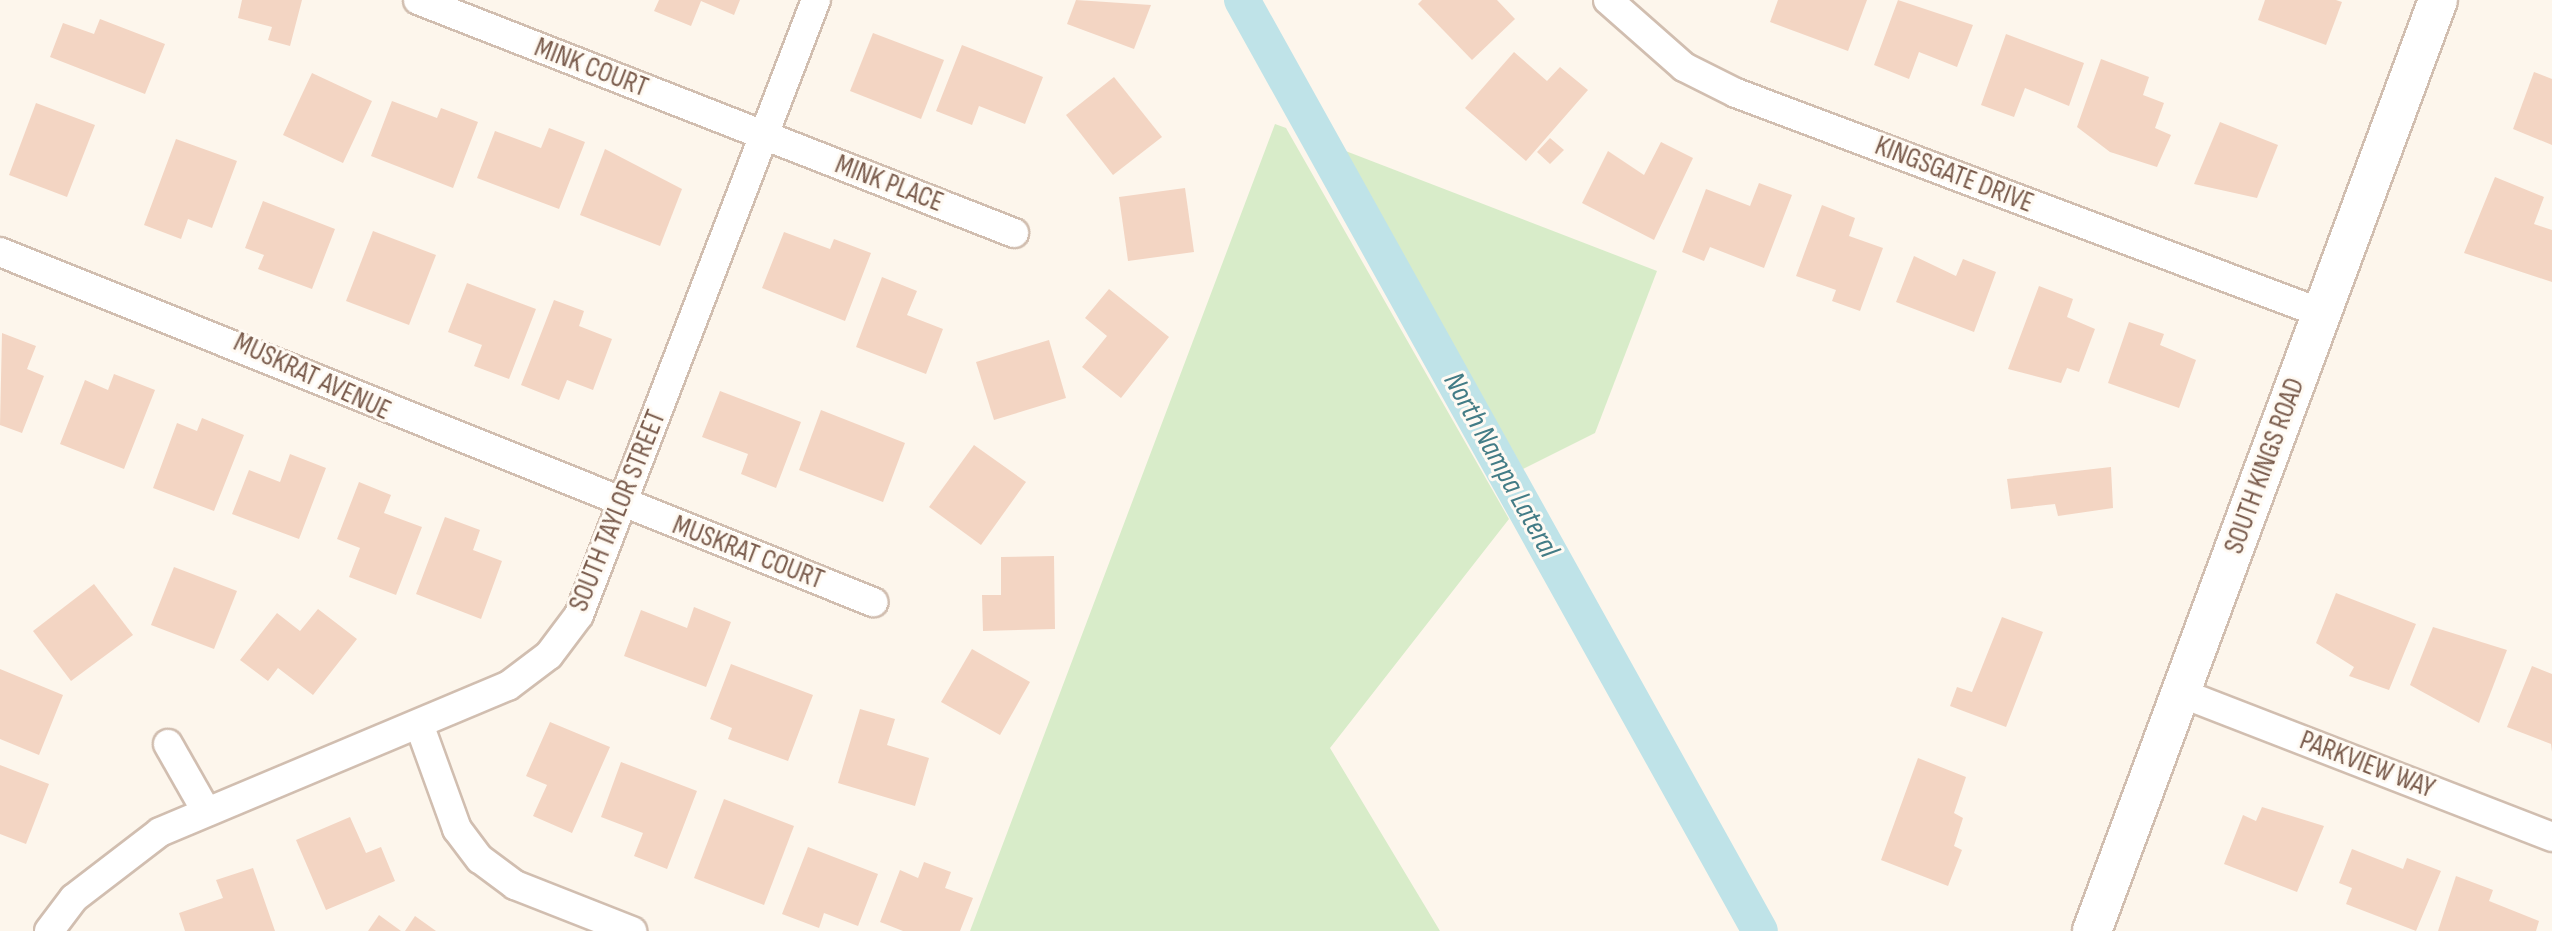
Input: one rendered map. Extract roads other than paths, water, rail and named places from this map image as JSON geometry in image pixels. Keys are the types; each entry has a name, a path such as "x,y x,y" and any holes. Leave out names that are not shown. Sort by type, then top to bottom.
{"main road":[{"name":"SOUTH KINGS ROAD","path":"2092,931 2438,0"}],"street":[{"name":"MINK COURT","path":"418,0 764,135"},
{"name":"SOUTH TAYLOR STREET","path":"49,931 74,898 124,858 205,809 508,686 549,655 579,615 816,0"},
{"name":"KINGSGATE DRIVE","path":"1608,0 1684,67 1736,93 2321,313"},
{"name":"MINK PLACE","path":"764,135 1014,233"},
{"name":"MUSKRAT AVENUE","path":"0,252 232,339 394,415 622,505"},
{"name":"MUSKRAT COURT","path":"622,505 873,602"},
{"name":"PARKVIEW WAY","path":"2181,693 2552,837"},
{"path":"419,724 457,829 480,859 515,885 632,931"},
{"path":"168,744 205,809"}],"waterway":[{"name":"North Nampa Lateral","path":"1242,0 1760,931"}]}
